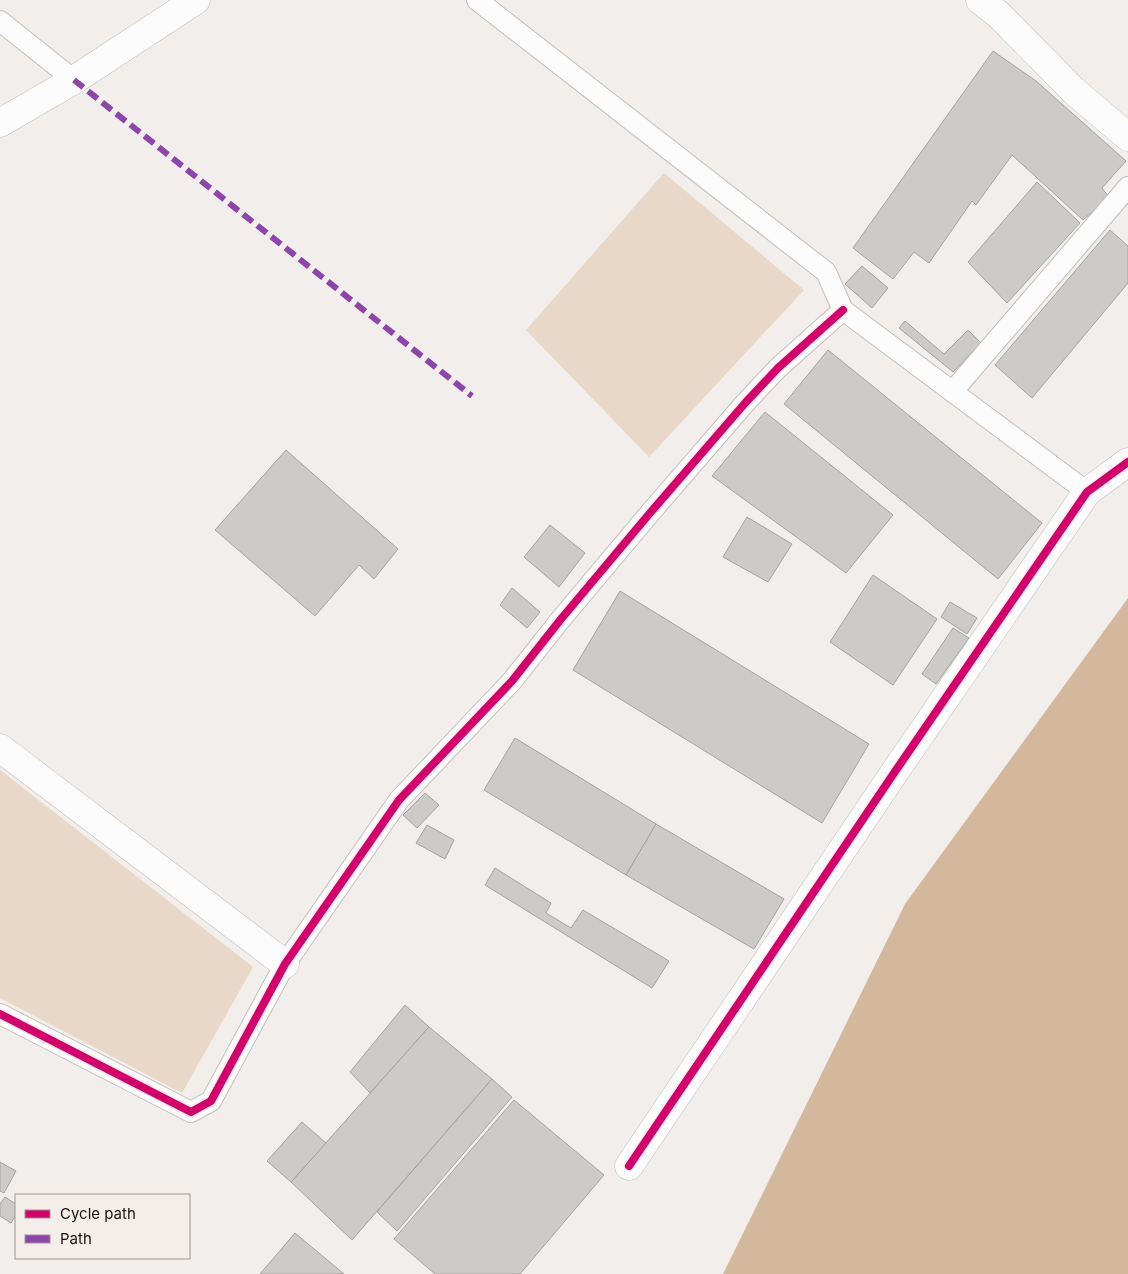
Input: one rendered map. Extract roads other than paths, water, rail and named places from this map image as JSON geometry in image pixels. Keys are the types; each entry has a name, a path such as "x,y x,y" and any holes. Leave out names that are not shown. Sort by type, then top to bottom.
{"street":[{"path":"0,124 74,80 196,0"},
{"path":"477,0 826,272 843,310 1087,492"},
{"path":"980,0 999,15 1074,91 1128,137"},
{"path":"0,21 74,80"},
{"path":"953,391 1128,188"},
{"path":"0,1014 191,1112 211,1101 285,964 399,800 512,681 580,597 746,402 778,368 843,310"},
{"path":"630,1166 900,765 1087,492 1128,462"},
{"path":"0,748 285,964"}]}
